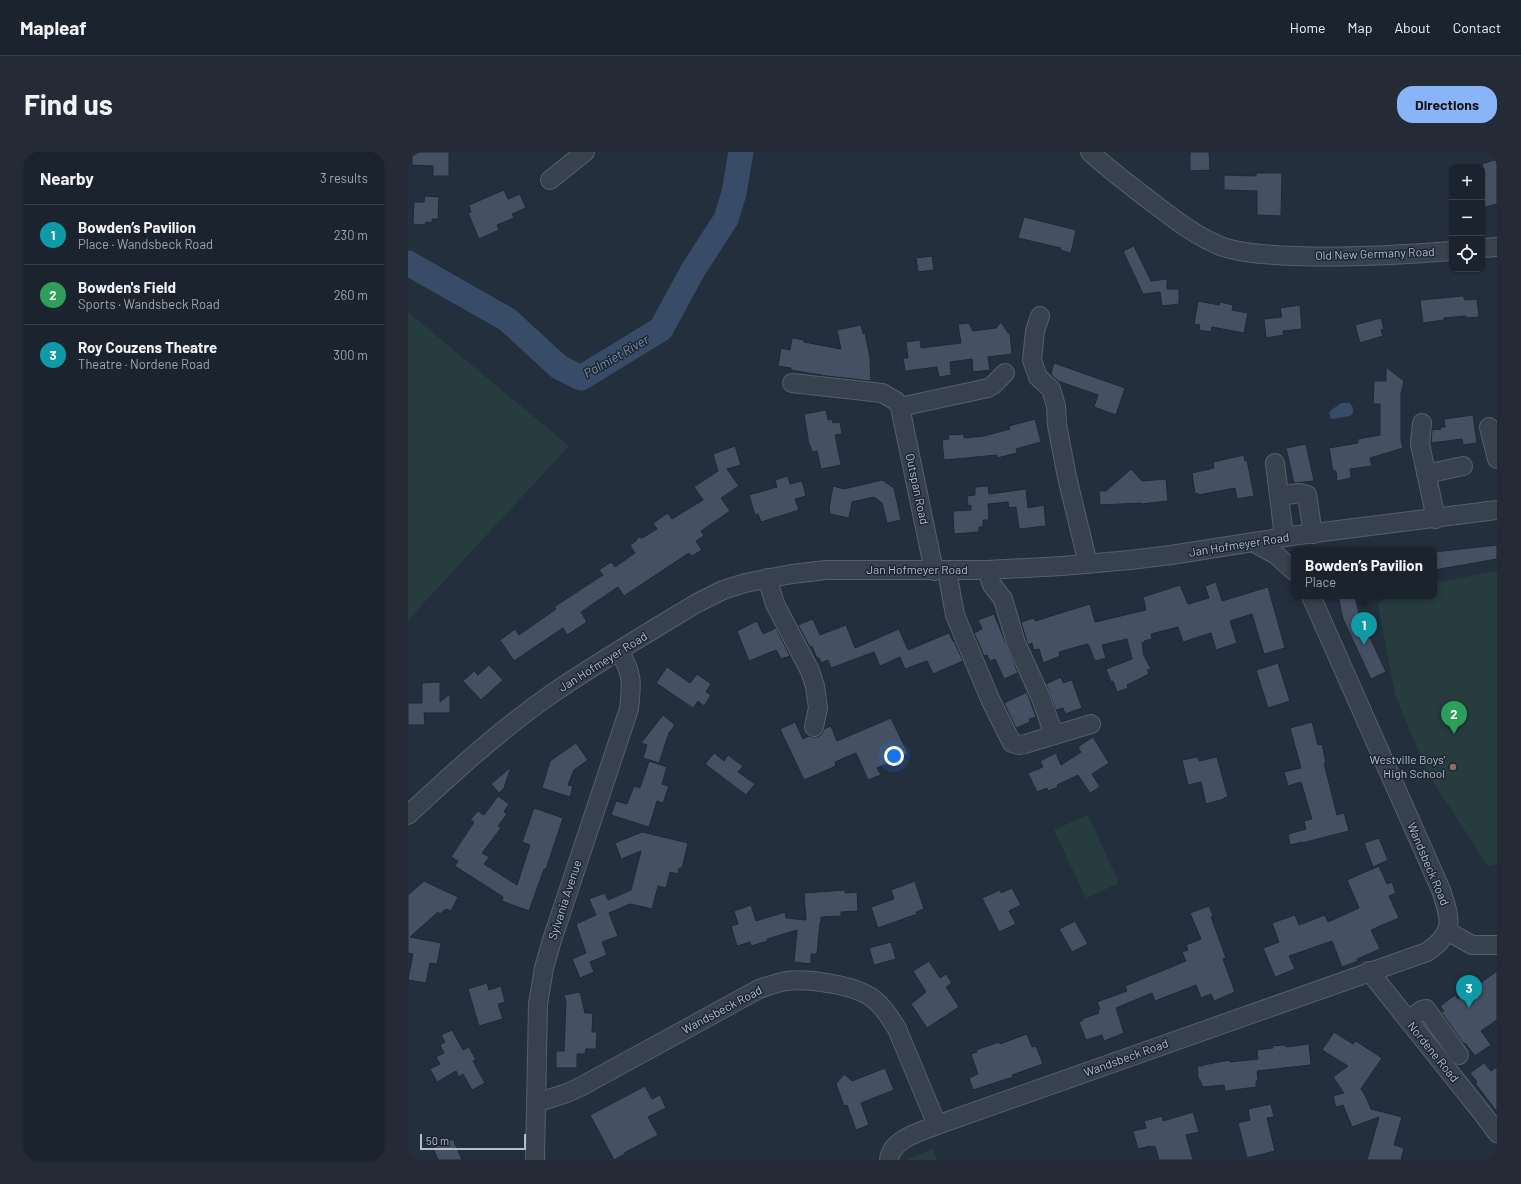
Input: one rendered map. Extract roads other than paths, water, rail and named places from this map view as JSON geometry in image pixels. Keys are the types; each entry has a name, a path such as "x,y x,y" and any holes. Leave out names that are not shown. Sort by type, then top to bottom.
{"street":[{"path":"550,180 585,152"},
{"name":"Old New Germany Road","path":"1090,152 1182,224 1208,240 1224,247 1267,255 1351,258 1449,251"},
{"path":"1485,248 1497,247"},
{"path":"1040,316 1034,331 1032,360 1038,378 1051,389 1056,406 1057,425 1088,564"},
{"path":"792,383 882,393 896,401 900,407 988,388 993,385 1005,372"},
{"name":"Outspan Road","path":"900,407 941,571 954,615 1009,739 1012,743 1019,745 1091,724"},
{"path":"1422,424 1420,440 1436,519"},
{"path":"1488,426 1497,459"},
{"path":"1275,463 1280,496 1290,541"},
{"path":"1426,474 1463,466"},
{"path":"1280,496 1299,493 1307,495 1313,534"},
{"name":"Jan Hofmeyer Road","path":"408,815 476,753 552,694 697,603 723,590 745,583 767,578 826,570 987,570 1088,564 1172,555 1253,542 1290,541 1313,534 1497,510"},
{"path":"1253,542 1276,555 1291,568"},
{"path":"987,570 992,585 1003,599 1016,642 1041,698 1054,735"},
{"path":"767,578 775,604 810,671 815,686 818,708 814,727"},
{"name":"Wandsbeck Road","path":"536,1103 567,1093 582,1086 759,990 781,982 801,981 824,983 853,990 871,997 882,1006 897,1029 937,1125 1426,952 1442,940 1447,931 1448,914 1441,890 1312,599"},
{"name":"Sylvania Avenue","path":"535,1160 538,1004 544,968 552,940 629,709 632,682 631,674 619,651"},
{"path":"1447,931 1472,945 1497,945"},
{"name":"Nordene Road","path":"1369,971 1497,1133"},
{"path":"1408,1020 1422,1010 1426,1009 1459,1054"},
{"path":"889,1160 892,1149 899,1143 937,1125"}],"water":[{"path":"1341,403 1350,403 1353,408 1353,413 1350,416 1331,419 1329,412"}],"waterway":[{"name":"Palmiet River","path":"408,263 508,320 559,367 581,378 661,329 693,270 726,219 734,193 741,152"}],"place":[{"name":"Bowden’s Pavilion","path":"1364,645"},
{"name":"Bowden's Field","path":"1454,734"},
{"name":"Westville Boys' High School","path":"1453,767"},
{"name":"Roy Couzens Theatre","path":"1469,1008"}]}
